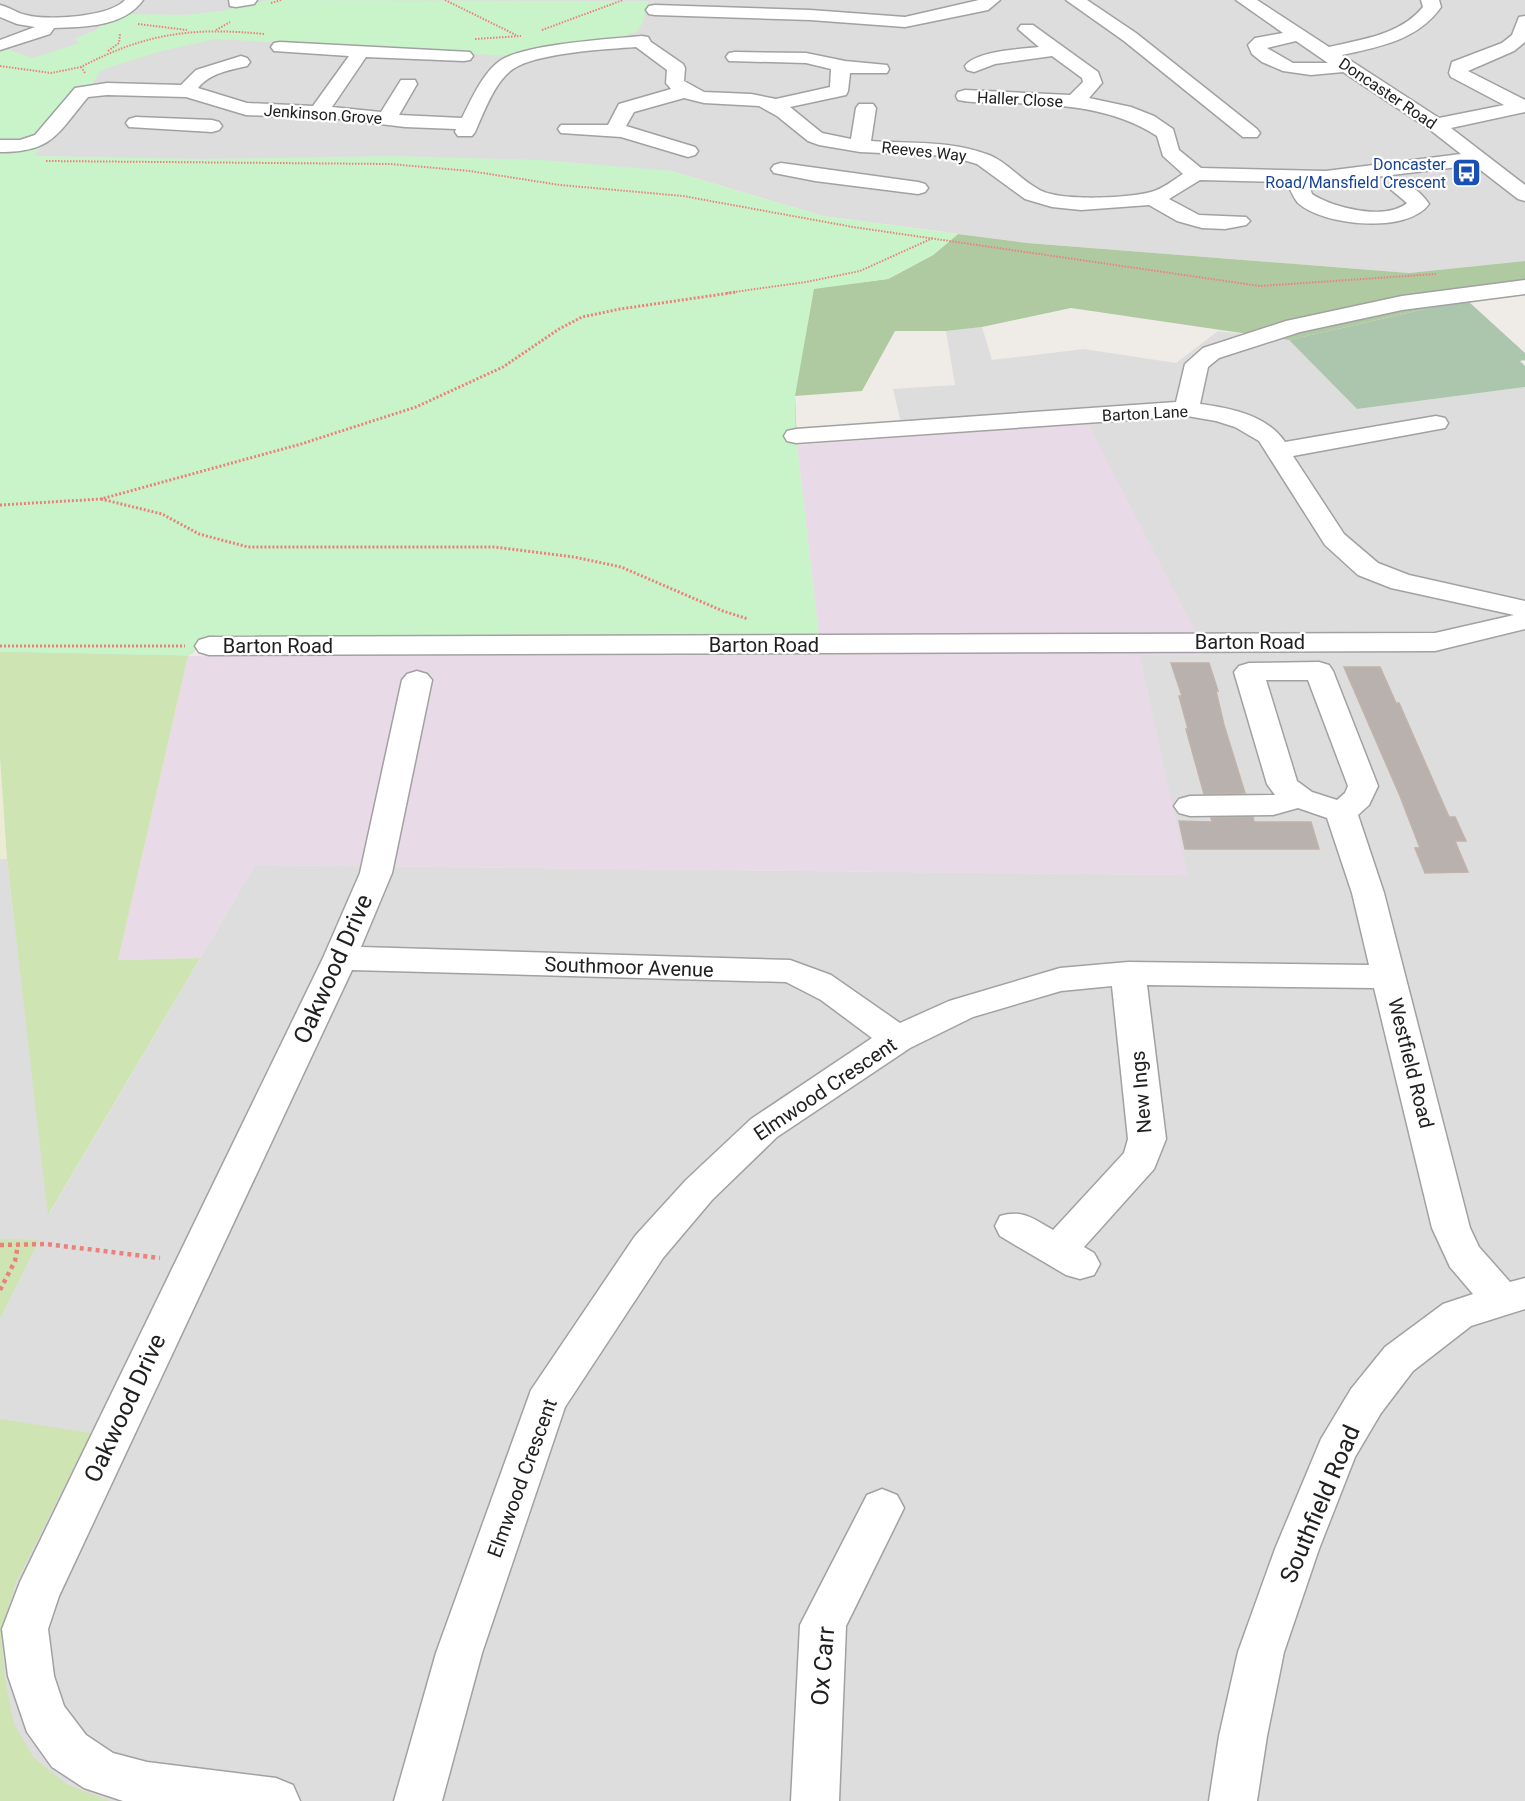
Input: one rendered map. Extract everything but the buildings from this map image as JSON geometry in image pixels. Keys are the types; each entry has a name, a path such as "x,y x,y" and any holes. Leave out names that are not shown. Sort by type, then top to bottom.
{"street":[{"path":"0,10 26,21 111,17 131,7 134,0"},
{"path":"874,22 875,0"},
{"path":"614,131 626,108 683,92 675,83 676,68 644,45 642,41 655,5 810,15 874,22 905,22 981,6 991,0"},
{"path":"1075,0 1130,37 1250,133"},
{"name":"Doncaster Road","path":"1245,0 1436,125 1525,195"},
{"path":"1328,53 1403,32 1426,16 1432,7 1430,0"},
{"path":"2,45 44,30 50,21"},
{"path":"1523,106 1458,73 1459,66 1508,47 1520,37 1525,21"},
{"name":"Haller Close","path":"1027,29 1091,76 1092,83 1074,102"},
{"path":"1299,35 1261,42 1257,45 1258,50 1279,65 1292,69 1347,66"},
{"name":"Jenkinson Grove","path":"0,146 22,146 42,139 82,92 106,89 189,88 225,104 246,109 356,115 466,128 493,82 508,63 539,55 642,41"},
{"path":"280,47 464,56"},
{"path":"974,66 991,59 1054,50"},
{"path":"319,112 361,51"},
{"path":"735,57 806,58 841,66 880,69"},
{"path":"189,88 196,77 205,71 241,62"},
{"path":"775,105 839,91 841,66"},
{"path":"387,119 408,84"},
{"name":"Reeves Way","path":"683,92 694,95 751,99 775,105 816,137 837,143 952,150 970,154 996,167 1016,185 1032,195 1052,201 1081,204 1153,198 1170,192 1196,174"},
{"name":"Haller Close","path":"965,96 1074,102 1125,112 1156,125 1166,133 1170,152 1196,174"},
{"path":"202,143 225,104"},
{"path":"1436,125 1523,106"},
{"path":"860,145 866,108"},
{"path":"295,111 295,119 302,124 322,127 346,121 356,115"},
{"path":"136,123 212,126"},
{"path":"568,129 614,131 690,150"},
{"path":"875,181 882,146"},
{"path":"1196,174 1296,177 1351,175 1479,158"},
{"path":"782,169 918,188"},
{"path":"1296,177 1306,198 1317,206 1363,216 1402,216 1417,208 1419,204 1416,200 1398,187"},
{"path":"1416,200 1441,196"},
{"path":"1153,198 1184,218 1195,222 1239,221"},
{"path":"1187,410 1197,364 1211,353 1294,326 1402,303 1525,287"},
{"name":"Barton Lane","path":"796,436 1187,410 1220,414 1244,422 1268,436 1334,539 1368,569 1401,582 1525,609"},
{"path":"1278,451 1436,423"},
{"name":"Barton Road","path":"208,646 1435,642 1525,621"},
{"path":"1320,671 1363,786 1361,794 1341,812 1300,798 1282,784 1249,672 1320,671"},
{"name":"Oakwood Drive","path":"276,1801 147,1785 102,1772 69,1751 44,1717 31,1676 25,1629 36,1596 340,958 376,873 417,680"},
{"path":"1190,806 1273,805 1300,798"},
{"name":"Westfield Road","path":"1341,812 1368,892 1451,1228 1464,1256 1514,1297"},
{"name":"Southmoor Avenue","path":"340,958 790,971 812,978 830,989 897,1039"},
{"name":"Elmwood Crescent","path":"418,1801 459,1653 546,1402 649,1247 699,1190 764,1128 897,1039 961,1009 1060,980 1128,973 1390,977"},
{"name":"New Ings","path":"1014,1226 1069,1258 1141,1159 1146,1139 1128,973"},
{"name":"Southfield Road","path":"1233,1801 1243,1736 1261,1652 1297,1549 1336,1452 1366,1401 1399,1359 1457,1315 1514,1297"},
{"name":"Ox Carr","path":"815,1801 823,1625 882,1508"}],"path":[{"path":"445,0 524,37"},
{"path":"535,33 623,0"},
{"path":"138,24 193,30"},
{"path":"473,39 516,35"},
{"path":"0,66 51,73 81,67"},
{"path":"43,161 390,164 447,169 560,185 683,196 852,226 1260,286 1443,274"},
{"path":"0,505 101,499 301,444 416,407 503,367 559,329 582,317 620,309 807,282 860,271 934,237"},
{"path":"101,499 162,514 199,534 248,547 494,547 574,557 621,567 723,611 756,622"},
{"name":"Barton Road","path":"0,646 208,646"},
{"path":"0,1245 46,1244 195,1262"},
{"path":"0,1290 15,1261 18,1245"}],"shaded area":[{"path":"0,0 1525,0 1525,261 1409,273 1027,243 823,216 671,171 33,156 85,96 0,47"},
{"path":"982,327 992,360 1084,349 1176,363 1218,331 1289,340 1357,409 1525,387 1525,1801 0,1801 0,859 7,859 49,1214 255,865 1187,875 1139,654 1204,654 1088,424 903,432 893,389 955,385 946,331"},
{"path":"1088,424 1199,639 1205,655 1139,655 1188,875 255,865 200,958 118,960 188,656 817,653 819,636 797,445"}],"green space":[{"path":"269,0 649,1 642,24 636,32 613,39 511,56 215,39 161,51 101,70 85,96 33,156 201,159 392,156 541,160 671,171 823,216 958,234 933,255 888,279 814,289 795,396 796,436 819,636 214,635 188,656 0,652 0,47 33,58 80,43 74,39 98,29 102,21 129,14 185,15 222,11"},
{"path":"958,234 1027,243 1409,273 1525,261 1525,295 1438,306 1289,340 1071,308 982,327 946,331 895,331 862,391 795,396 797,445 214,635 188,656 0,652 0,516 814,288 888,279 933,255"},
{"path":"1469,302 1525,353 1525,360 1520,361 1525,366 1525,387 1357,409 1289,340 1438,306"},
{"path":"0,652 188,656 118,960 200,958 48,1215 7,859 0,757"},
{"path":"0,757 7,859 0,859"},
{"path":"0,1239 39,1240 0,1318"},
{"path":"0,1419 91,1433 16,1582 1,1634 5,1679 14,1724 34,1758 68,1785 110,1801 0,1801"}],"place":[{"name":"Doncaster Road/Mansfield Crescent","path":"1467,173"}]}
